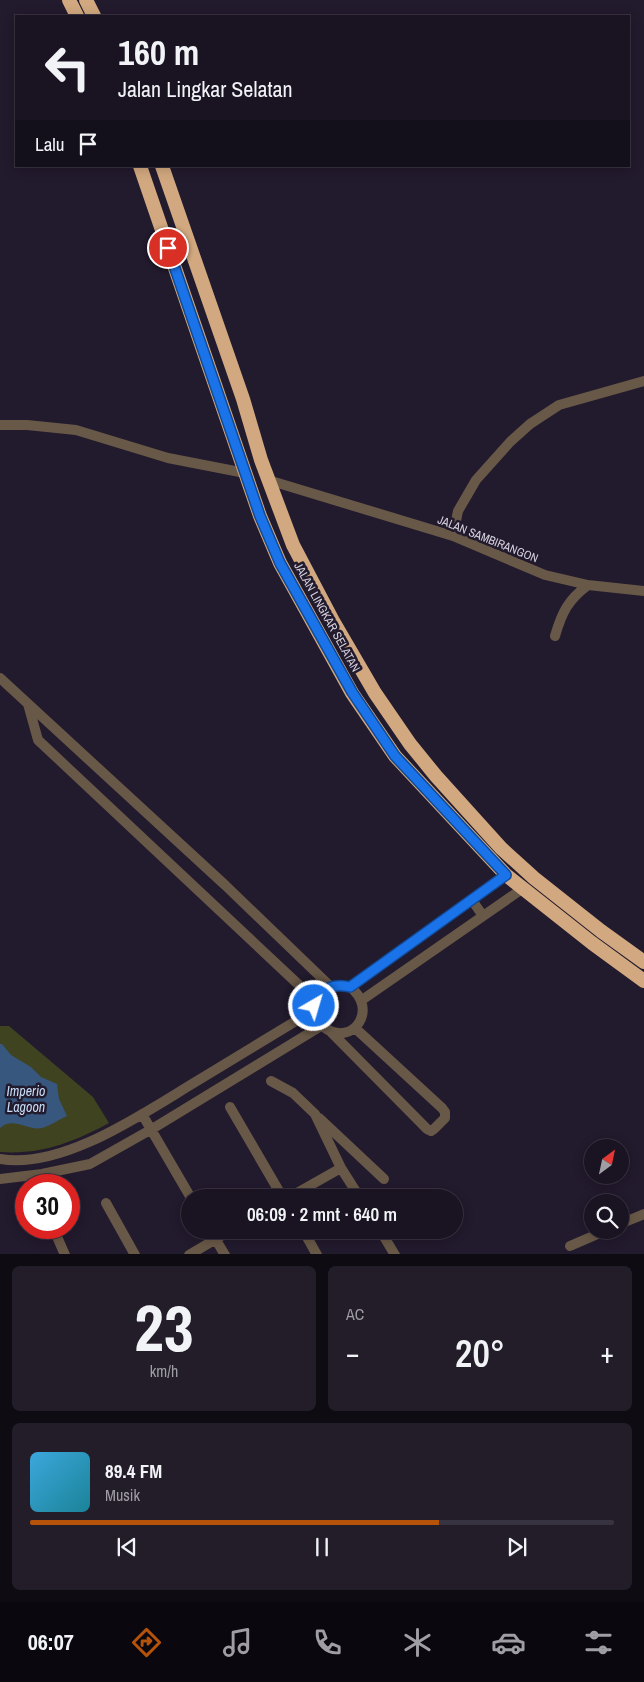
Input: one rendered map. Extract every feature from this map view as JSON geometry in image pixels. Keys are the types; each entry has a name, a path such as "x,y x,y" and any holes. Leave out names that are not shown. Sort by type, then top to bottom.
{"highway":[{"path":"69,0 76,15"},
{"path":"86,0 94,15"},
{"name":"JALAN LINGKAR SELATAN","path":"140,167 260,516 280,563 352,692 395,756 506,875 644,981"},
{"name":"JALAN LINGKAR SELATAN","path":"162,167 268,480 293,545 333,621 375,693 410,744 436,776 501,848 534,878 600,931 644,962"},
{"path":"206,359 227,354"},
{"path":"424,788 436,776"}],"street":[{"path":"453,536 458,511 476,480 510,442 530,424 558,405 644,381"},
{"path":"0,424 76,430 168,458 245,473"},
{"name":"JALAN SAMBIRANGON","path":"268,480 453,536 545,575 588,585 644,591"},
{"path":"555,636 570,599 588,585"},
{"path":"0,678 225,885 330,986"},
{"path":"28,704 41,742 315,1006"},
{"path":"350,987 506,875"},
{"path":"362,1000 522,889"},
{"path":"472,900 483,916"},
{"path":"331,1032 343,1033 355,1028 361,1020 364,1010 362,1000 357,992 350,987 340,984 330,986 321,992 315,1006 316,1019 427,1129 431,1131 434,1129 445,1118 445,1112 442,1108 355,1028"},
{"path":"0,1159 38,1159 86,1144 142,1114 315,1006"},
{"path":"0,1179 42,1174 90,1164 152,1129 321,1026"},
{"path":"271,1081 293,1093 384,1179"},
{"path":"230,1107 279,1189"},
{"path":"142,1114 186,1189"},
{"path":"315,1114 341,1168 354,1189"},
{"path":"304,1189 341,1168"},
{"path":"106,1203 135,1254"},
{"path":"629,1220 644,1214"},
{"path":"58,1239 65,1254"},
{"path":"188,1254 206,1239"},
{"path":"215,1239 225,1254"},
{"path":"308,1239 317,1254"},
{"path":"386,1239 395,1254"},
{"path":"570,1246 586,1239"}],"green space":[{"path":"0,1026 9,1026 93,1097 109,1123 57,1146 29,1151 0,1152"}],"water":[{"name":"Imperio Lagoon","path":"0,1044 11,1055 31,1067 41,1077 57,1084 59,1099 67,1116 42,1128 31,1128 10,1123 0,1128"}],"route":[{"path":"168,248 260,516 280,563 352,692 395,756 506,875 350,987 340,984 330,986 321,992 314,1006"}]}
